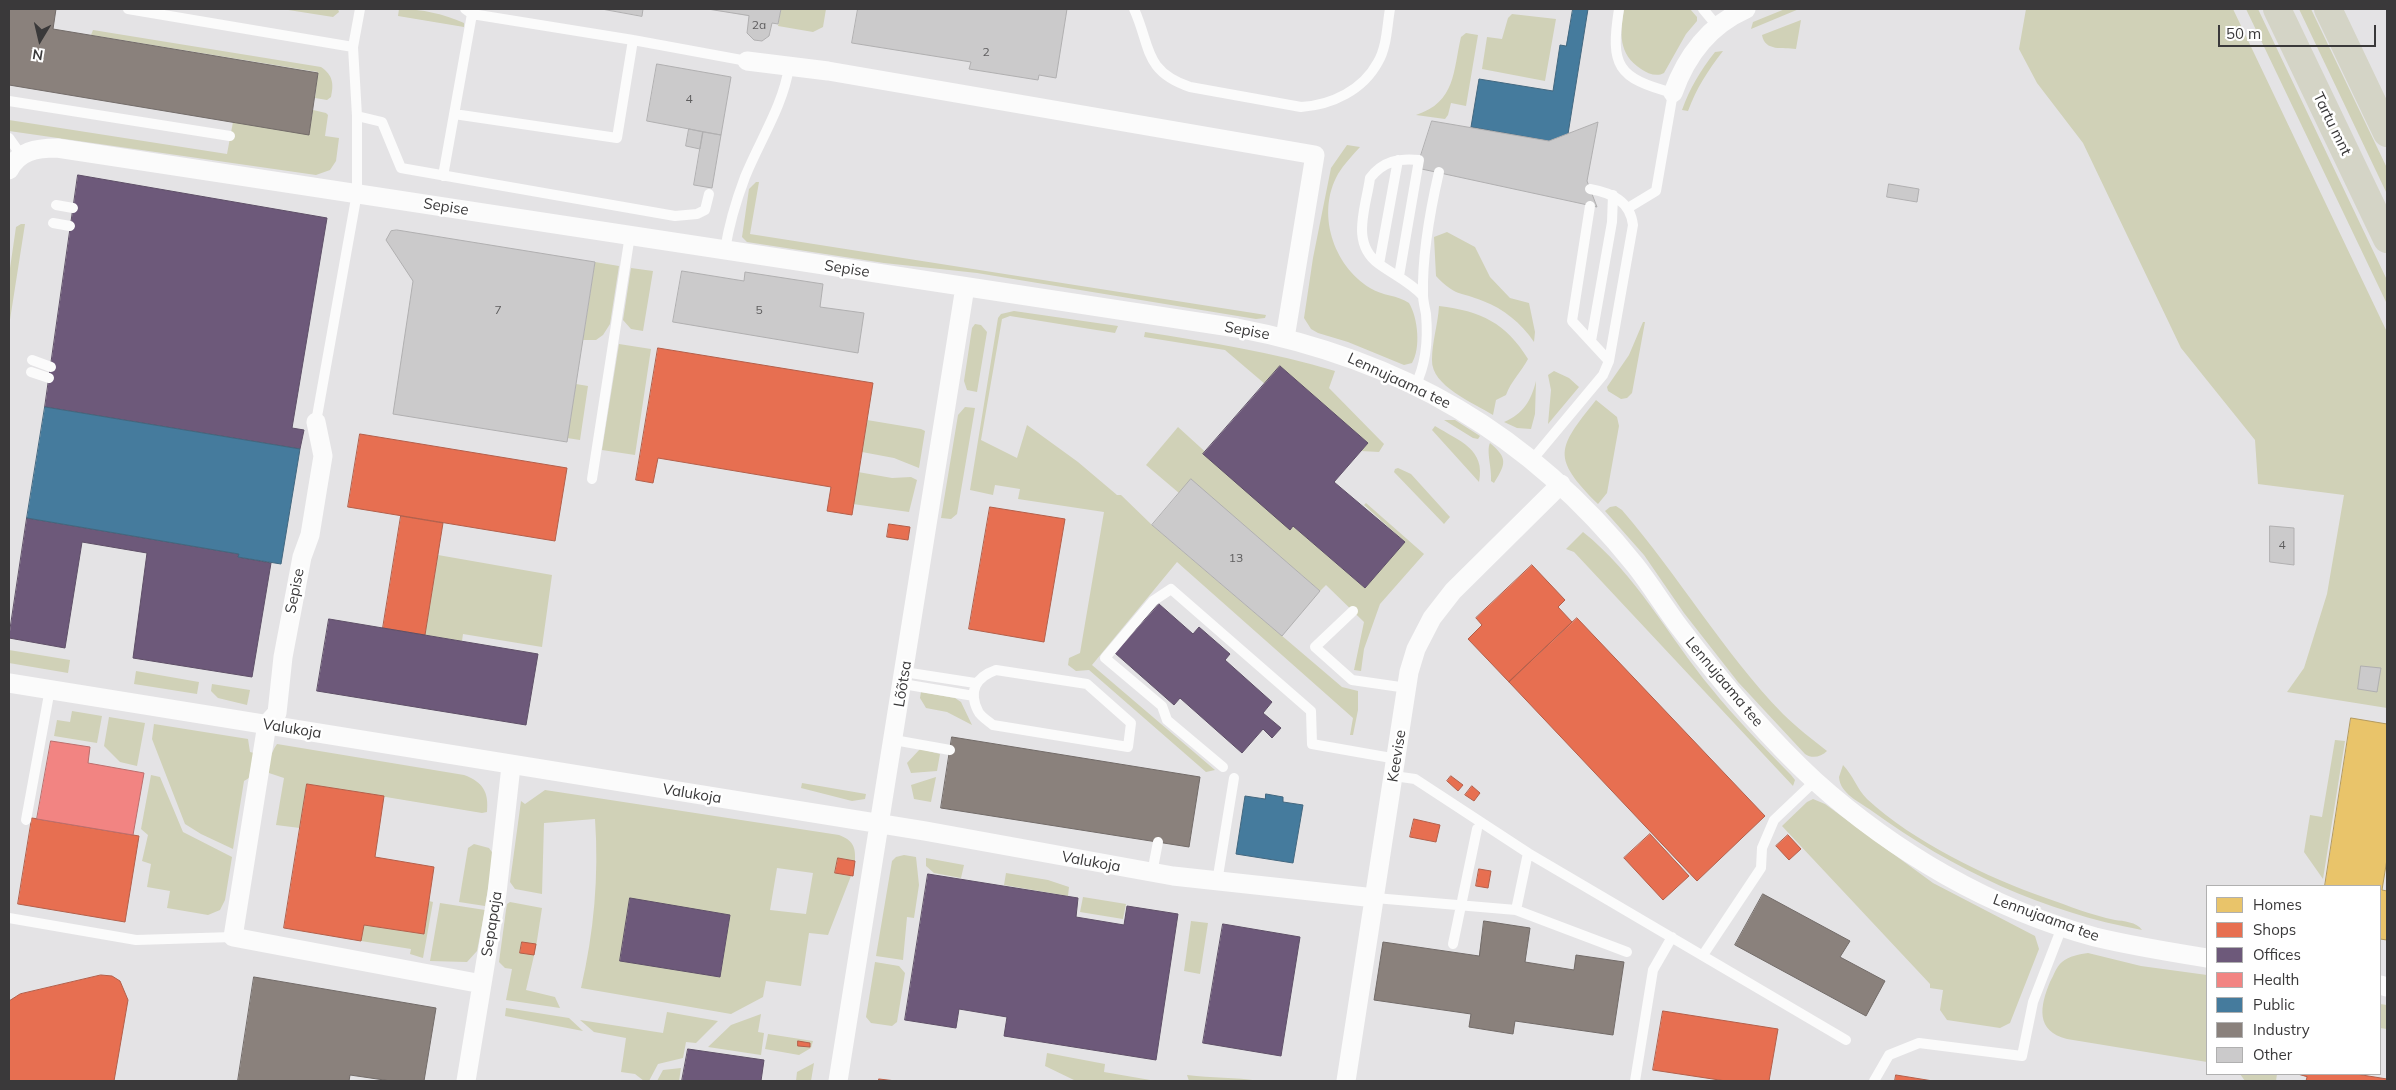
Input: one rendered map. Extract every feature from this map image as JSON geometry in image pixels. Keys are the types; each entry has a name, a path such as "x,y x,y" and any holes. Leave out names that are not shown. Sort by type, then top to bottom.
{"highway":[{"name":"Tartu mnt","path":"2277,9 2387,239"},
{"path":"2328,9 2387,133"}],"street":[{"path":"1674,93 1684,67 1704,38 1746,9"},
{"path":"747,61 828,71 1315,155 1285,338"},
{"path":"9,170 21,155 41,148 57,148 357,193"},
{"name":"Sepise","path":"357,193 1285,338"},
{"name":"Lõõtsa","path":"838,1081 881,825 965,287"},
{"name":"Lennujaama tee","path":"1285,338 1343,355 1440,397 1491,429 1561,484 1636,567 1679,627 1725,686 1766,732 1815,780 1874,830 1927,864 1979,892 2062,926 2122,944 2206,958"},
{"name":"Sepise","path":"233,937 267,724 277,712 285,648 302,558 310,535 323,456 316,422"},
{"name":"Keevise","path":"1346,1081 1407,688 1416,649 1432,618 1453,591 1561,484"},
{"name":"Valukoja","path":"9,683 881,825 1152,873 1217,882 1375,898"},
{"name":"Sepapaja","path":"466,1081 497,893 512,766"},
{"path":"233,937 482,984"}],"lane":[{"path":"128,9 353,47"},
{"path":"357,193 357,116 353,47 360,9"},
{"path":"1134,9 1147,50 1158,67 1174,82 1190,87 1301,107 1320,106 1337,100 1367,76 1379,62 1390,9"},
{"path":"1619,9 1614,47 1616,58 1622,69 1640,83 1674,93 1656,192 1628,208"},
{"path":"1703,9 1718,27"},
{"path":"442,176 454,114 468,12 747,61"},
{"path":"454,114 617,138 634,40"},
{"path":"726,250 730,217 745,177 786,88 789,67"},
{"path":"9,101 230,136"},
{"path":"357,116 382,122 401,168 675,216 697,214 706,210 709,194"},
{"path":"9,138 21,155"},
{"path":"1379,264 1398,160"},
{"path":"1399,276 1419,160 1398,160 1381,166 1370,178 1361,238 1366,253 1379,264 1399,276 1411,283 1423,296"},
{"path":"1415,386 1420,376 1427,330 1423,296 1426,249 1439,172"},
{"path":"1532,460 1603,375 1609,361 1633,225 1628,208 1613,195 1590,189"},
{"name":"Sepise","path":"316,422 357,193"},
{"path":"1590,341 1612,222 1613,195"},
{"path":"56,206 73,208"},
{"path":"1590,206 1572,321 1609,361"},
{"path":"53,223 70,226"},
{"path":"592,479 630,235"},
{"path":"32,360 51,366"},
{"path":"31,372 49,378"},
{"path":"1223,768 1167,720 1162,706 1105,658 1153,601 1171,589 1311,711 1312,744 1395,767 1528,853 1846,1040"},
{"path":"1352,611 1315,647 1352,680 1407,688"},
{"path":"996,670 1087,684 1131,723 1128,747 993,725 978,713 974,696 976,683 984,674 996,670"},
{"path":"904,678 976,683"},
{"path":"904,678 974,696"},
{"path":"26,820 50,689"},
{"path":"894,740 950,750"},
{"path":"1217,882 1234,778"},
{"path":"1703,955 1761,868 1762,848 1774,820 1815,780"},
{"path":"1453,944 1477,829"},
{"path":"1152,873 1158,842"},
{"path":"1516,910 1528,853"},
{"path":"1375,898 1516,910 1627,952"},
{"path":"9,918 136,940 233,937"},
{"path":"1874,1081 1888,1055 1919,1043 2022,1056 2033,1002 2062,926"},
{"path":"1635,1081 1653,970 1672,937"}],"green space":[{"path":"282,9 338,9 339,12 333,17"},
{"path":"399,9 425,11 441,15 464,23 464,27 398,16"},
{"path":"781,9 826,9 823,27 813,32 778,26"},
{"path":"1624,9 1690,9 1697,17 1697,21 1686,34 1664,73 1655,75 1647,72 1628,57 1622,42"},
{"path":"1785,9 1799,9 1751,29 1753,22"},
{"path":"2026,9 2233,9 2387,332 2387,708 2287,692 2304,668 2327,594 2344,495 2258,484 2255,440 2181,348 2083,143 2037,83 2019,49"},
{"path":"2246,9 2258,9 2387,280 2387,304"},
{"path":"2299,9 2311,9 2387,168 2387,194"},
{"path":"1512,14 1556,19 1545,81 1482,69 1487,37 1502,39 1508,18"},
{"path":"1801,20 1796,49 1775,48 1764,40 1762,35"},
{"path":"93,30 321,67 332,80 331,97 327,100 315,98 318,72 91,35"},
{"path":"1466,33 1478,35 1466,106 1451,103 1445,119 1416,115 1439,102 1446,94 1454,73 1461,37"},
{"path":"1723,51 1703,80 1688,111 1682,110 1692,87 1705,66 1715,52"},
{"path":"313,110 328,115 325,136 339,138 336,161 330,170 316,175 9,131 9,120 227,154 233,122 309,134"},
{"path":"1347,145 1360,147 1340,170 1332,189 1329,221 1332,237 1346,266 1357,278 1375,291 1400,298 1409,303 1415,317 1417,333 1417,349 1412,363 1404,365 1348,342 1318,333 1311,329 1304,318 1313,258 1331,168"},
{"path":"756,182 759,182 750,234 1266,315 1265,318 1256,319 977,273 884,263 747,242 742,237 749,189"},
{"path":"25,224 9,326 9,275 16,227"},
{"path":"1447,232 1475,247 1490,277 1510,298 1529,303 1535,332 1534,342 1524,329 1505,312 1491,304 1453,291 1436,276 1434,237"},
{"path":"595,262 619,266 610,324 603,335 596,340 583,340"},
{"path":"631,268 653,271 643,331 631,329 623,320"},
{"path":"1439,306 1468,311 1491,321 1511,336 1528,359 1506,395 1496,400 1493,415 1455,393 1438,378 1434,369 1432,353"},
{"path":"1014,311 1118,326 1115,333 1010,316 1002,319 981,440 1017,458 1027,425 1078,462 1117,495 1121,495 1152,525 1342,687 1358,691 1358,710 1353,735 1350,735 1353,718 1177,562 1092,665 1215,770 1206,772 1089,670 1076,671 1068,665 1069,658 1080,653 1104,512 1018,499 1020,489 995,485 993,495 970,490 998,318 1001,314"},
{"path":"1643,322 1645,322 1632,393 1627,398 1621,399 1608,391 1607,387 1629,355"},
{"path":"975,324 981,325 987,332 977,392 967,390 964,381 972,328"},
{"path":"1145,332 1264,353 1335,371 1329,388 1384,444 1379,452 1361,451 1368,443 1280,366 1265,384 1225,350 1144,337"},
{"path":"619,344 651,349 635,455 602,450"},
{"path":"1554,371 1569,378 1579,387 1548,424 1551,390 1548,375"},
{"path":"1536,381 1535,414 1531,429 1517,428 1504,422 1521,411 1529,401"},
{"path":"576,384 588,386 580,440 567,438"},
{"path":"1596,400 1617,417 1619,426 1607,493 1598,504 1572,475 1566,463 1565,453 1567,442 1573,430"},
{"path":"965,407 975,408 957,514 951,519 941,518 958,415"},
{"path":"867,420 925,431 919,468 894,458 862,452"},
{"path":"1444,420 1455,420 1480,436 1478,439 1473,438"},
{"path":"1435,426 1469,447 1478,461 1480,471 1479,482 1432,430"},
{"path":"1178,427 1290,529 1293,526 1365,588 1405,542 1364,505 1366,503 1424,554 1380,604 1364,649 1361,671 1354,670 1364,622 1326,585 1320,591 1191,480 1179,493 1146,465"},
{"path":"1490,443 1500,453 1503,462 1501,471 1494,483 1491,481"},
{"path":"1398,468 1411,474 1450,517 1444,524 1394,472"},
{"path":"858,472 892,478 911,477 917,480 909,512 853,504"},
{"path":"1616,506 1622,510 1643,535 1721,640 1761,690 1788,719 1827,751 1825,753 1813,757 1805,754 1738,682 1684,613 1644,555 1605,511 1610,507"},
{"path":"1583,532 1602,549 1635,586 1720,699 1795,780 1793,786 1574,552 1566,549"},
{"path":"438,555 552,575 542,647 463,634 462,641 425,635"},
{"path":"9,650 70,660 68,673 9,663"},
{"path":"136,671 199,682 197,694 134,684"},
{"path":"212,684 250,690 247,705 218,698 211,691"},
{"path":"921,692 955,698 961,702 972,725 947,712 926,708 920,698"},
{"path":"72,711 102,716 97,743 54,736 57,720 70,722"},
{"path":"109,717 145,723 137,766 120,762 104,746"},
{"path":"154,724 248,739 250,752 254,753 249,778 244,781 233,849 185,824 152,739"},
{"path":"2335,740 2345,741 2323,879 2304,852 2310,815 2322,817"},
{"path":"277,744 464,775 476,781 486,793 487,812 482,813 308,784 300,828 276,825 284,778 269,773 269,769 272,754"},
{"path":"920,749 940,754 937,771 911,773 907,763"},
{"path":"1843,765 1867,799 1928,844 1976,869 2024,890 2089,913 2126,921 2140,927 2142,930 2070,912 2035,900 1967,870 1903,832 1847,793 1840,783 1839,777"},
{"path":"151,775 160,777 183,832 232,857 225,900 220,910 208,915 167,908 170,891 147,887 151,864 142,861 148,835 141,829"},
{"path":"936,777 931,802 914,799 911,785"},
{"path":"802,783 866,794 865,799 852,801 801,788"},
{"path":"545,790 839,835 852,844 855,851 855,861 838,858 835,873 851,876 828,935 809,933 801,986 766,981 763,997 731,1014 581,988 592,925 596,883 595,819 544,823 542,894 515,889 510,882 521,801 525,804","holes":["777,868 813,873 806,914 770,910","631,899 730,915 720,977 620,961"]},
{"path":"1813,799 1825,804 1933,883 2035,936 2039,949 2010,1023 2000,1028 1947,1020 1940,1010 1943,990 1930,988 1930,984 1782,826 1807,802"},
{"path":"474,844 489,848 494,855 485,906 459,902 468,848"},
{"path":"904,855 916,857 919,885 914,918 907,917 903,960 876,956 892,861 896,857"},
{"path":"926,858 964,865 961,878 934,873 926,866"},
{"path":"1006,873 1048,880 1069,887 1068,896 1004,885"},
{"path":"1083,897 1126,904 1123,919 1080,912"},
{"path":"429,901 433,902 423,958 410,954 411,949 361,941 364,925 424,934"},
{"path":"510,902 542,908 536,947 526,990 555,997 560,1008 506,1000 512,969 505,968 499,962 507,904"},
{"path":"440,903 485,910 477,951 467,962 430,961"},
{"path":"1191,921 1208,923 1200,974 1184,971"},
{"path":"2088,953 2141,966 2206,975 2206,1062 2067,1039 2049,1030 2045,1024 2043,1008 2050,982 2060,964 2068,958"},
{"path":"875,962 899,966 905,973 897,1022 892,1026 871,1023 866,1017"},
{"path":"2381,1004 2387,1005 2387,1029 2381,1028"},
{"path":"506,1008 569,1018 583,1031 505,1016"},
{"path":"667,1012 718,1021 696,1043 686,1042 683,1058 658,1064 649,1081 644,1081 635,1074 621,1072 626,1038 594,1032 580,1020 663,1033"},
{"path":"761,1014 758,1032 764,1033 761,1055 708,1047 731,1025"},
{"path":"768,1034 813,1041 811,1048 799,1055 765,1049"},
{"path":"1047,1053 1105,1064 1104,1072 1156,1081 1076,1081 1045,1066"},
{"path":"814,1063 811,1081 796,1081 797,1072"},
{"path":"681,1068 679,1081 657,1081 663,1070"},
{"path":"1187,1075 1242,1079 1260,1081 1189,1081"},
{"path":"2241,1075 2277,1075 2276,1081 2245,1081"}],"building: Homes":[{"path":"2351,718 2387,724 2387,859 2382,890 2387,891 2387,940 2381,939 2381,885 2325,885"}],"building: Shops":[{"path":"658,348 873,383 852,515 827,511 831,487 658,458 653,483 636,480"},
{"path":"360,434 567,468 555,541 348,507"},
{"path":"990,507 1065,519 1044,642 969,629"},
{"path":"401,516 443,523 425,635 383,628"},
{"path":"889,524 910,527 908,540 887,537"},
{"path":"1532,565 1565,600 1558,607 1572,622 1509,682 1468,639 1482,625 1476,618"},
{"path":"1577,618 1765,816 1697,881 1509,682"},
{"path":"1451,776 1463,785 1458,791 1447,781"},
{"path":"307,784 384,796 375,857 434,867 424,934 364,925 361,941 284,928"},
{"path":"1472,786 1480,793 1474,801 1465,795"},
{"path":"32,818 139,836 125,922 18,904"},
{"path":"1414,819 1440,825 1436,842 1410,837"},
{"path":"1650,834 1689,876 1663,900 1624,858"},
{"path":"1788,835 1801,849 1789,860 1776,846"},
{"path":"838,858 855,861 853,876 835,873"},
{"path":"1479,869 1491,871 1488,888 1476,886"},
{"path":"522,942 536,944 534,955 520,953"},
{"path":"101,975 112,976 120,981 128,1000 114,1081 9,1081 9,1001 20,994"},
{"path":"1663,1011 1778,1029 1769,1081 1726,1081 1653,1070"},
{"path":"798,1041 810,1043 810,1047 798,1046"},
{"path":"1896,1075 1933,1081 1895,1081"},
{"path":"2301,1075 2362,1075 2387,1079 2387,1081 2306,1081 2307,1077"},
{"path":"879,1079 896,1081 879,1081"}],"building: Offices":[{"path":"78,175 327,218 292,428 304,430 300,449 45,407"},
{"path":"1280,366 1368,443 1334,482 1405,542 1365,588 1293,526 1290,530 1203,454"},
{"path":"27,518 239,554 238,557 271,563 252,677 133,658 147,553 82,542 65,648 9,638"},
{"path":"1159,604 1193,634 1199,627 1230,654 1225,660 1272,702 1263,713 1281,728 1272,738 1263,729 1242,753 1180,698 1174,705 1115,653"},
{"path":"329,619 538,654 526,725 317,691"},
{"path":"928,874 1078,898 1076,917 1124,925 1127,906 1178,914 1156,1060 1004,1036 1007,1017 959,1009 956,1028 905,1020"},
{"path":"630,898 730,915 720,977 620,961"},
{"path":"1223,924 1300,937 1281,1056 1203,1043"},
{"path":"688,1049 764,1060 761,1081 682,1081"}],"building: Health":[{"path":"51,741 90,747 88,763 144,773 133,835 37,819"}],"building: Public":[{"path":"1573,9 1588,9 1568,134 1549,141 1471,127 1479,79 1553,91 1560,45 1566,46"},
{"path":"45,407 300,449 281,564 238,557 239,554 27,518"},
{"path":"1266,794 1283,797 1283,802 1303,805 1293,863 1236,854 1245,796 1265,799"}],"building: Industry":[{"path":"9,9 56,9 53,29 318,73 309,135 9,85"},
{"path":"952,737 1200,777 1189,847 941,808"},
{"path":"1763,894 1850,941 1840,957 1885,981 1866,1016 1735,945"},
{"path":"1484,921 1530,928 1525,962 1574,970 1576,955 1624,962 1613,1035 1515,1021 1513,1034 1469,1027 1471,1014 1374,1000 1383,942 1479,956"},
{"path":"254,977 436,1008 424,1081 391,1081 350,1075 349,1081 238,1081"}],"building: Other":[{"path":"602,9 643,9 642,16"},
{"path":"708,9 781,9 778,24 772,23 769,36 762,41 754,40 747,33 749,16"},
{"path":"858,9 1067,9 1056,78 1039,75 1038,80 969,69 971,62 852,43"},
{"path":"657,64 731,77 721,135 647,121"},
{"path":"1432,121 1549,141 1598,122 1587,181 1597,207 1417,168"},
{"path":"689,129 703,132 700,149 686,146"},
{"path":"703,132 721,135 712,188 694,185"},
{"path":"1889,184 1919,189 1917,202 1887,197"},
{"path":"397,230 595,262 567,442 393,414 413,281 386,240 391,231"},
{"path":"682,271 744,281 745,272 823,284 820,307 864,313 858,353 673,322"},
{"path":"1191,479 1320,591 1282,636 1152,525"},
{"path":"2270,526 2294,528 2294,565 2270,562"},
{"path":"2361,666 2381,668 2377,692 2358,689"}]}
